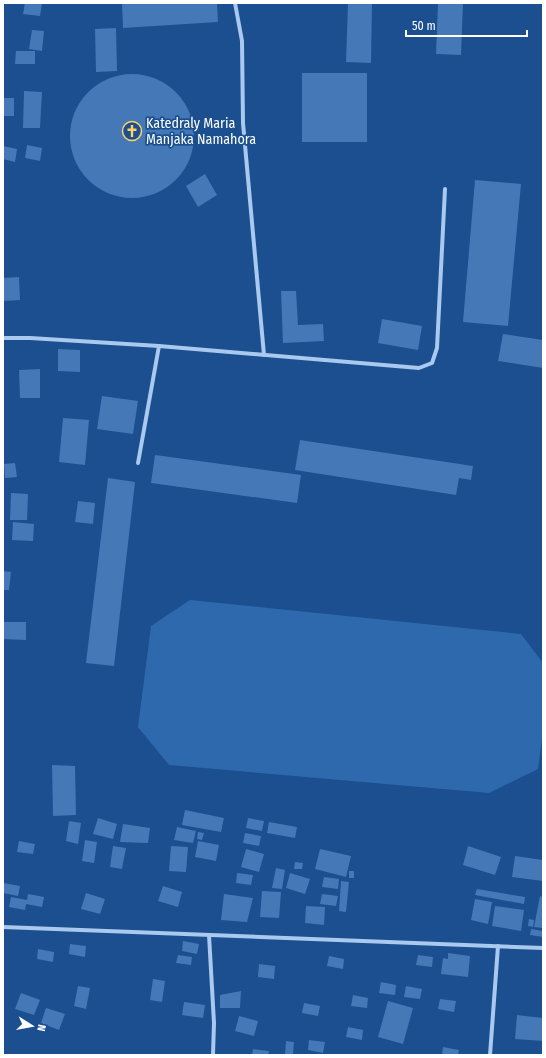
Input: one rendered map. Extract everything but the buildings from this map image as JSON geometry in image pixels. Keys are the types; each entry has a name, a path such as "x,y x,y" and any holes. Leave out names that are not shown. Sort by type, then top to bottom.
{"street":[{"path":"235,3 242,41 243,123 264,355"},
{"path":"3,338 30,338 159,346 419,368 432,363 437,348 445,189"},
{"path":"138,462 159,346"},
{"path":"3,927 543,948"},
{"path":"209,935 214,1023 213,1055"},
{"path":"490,1055 498,946"}],"shaded area":[{"path":"190,600 521,634 543,663 543,730 538,769 489,793 169,765 138,727 151,626"}],"place":[{"name":"Katedraly Maria Manjaka Namahora","path":"132,131"}]}
